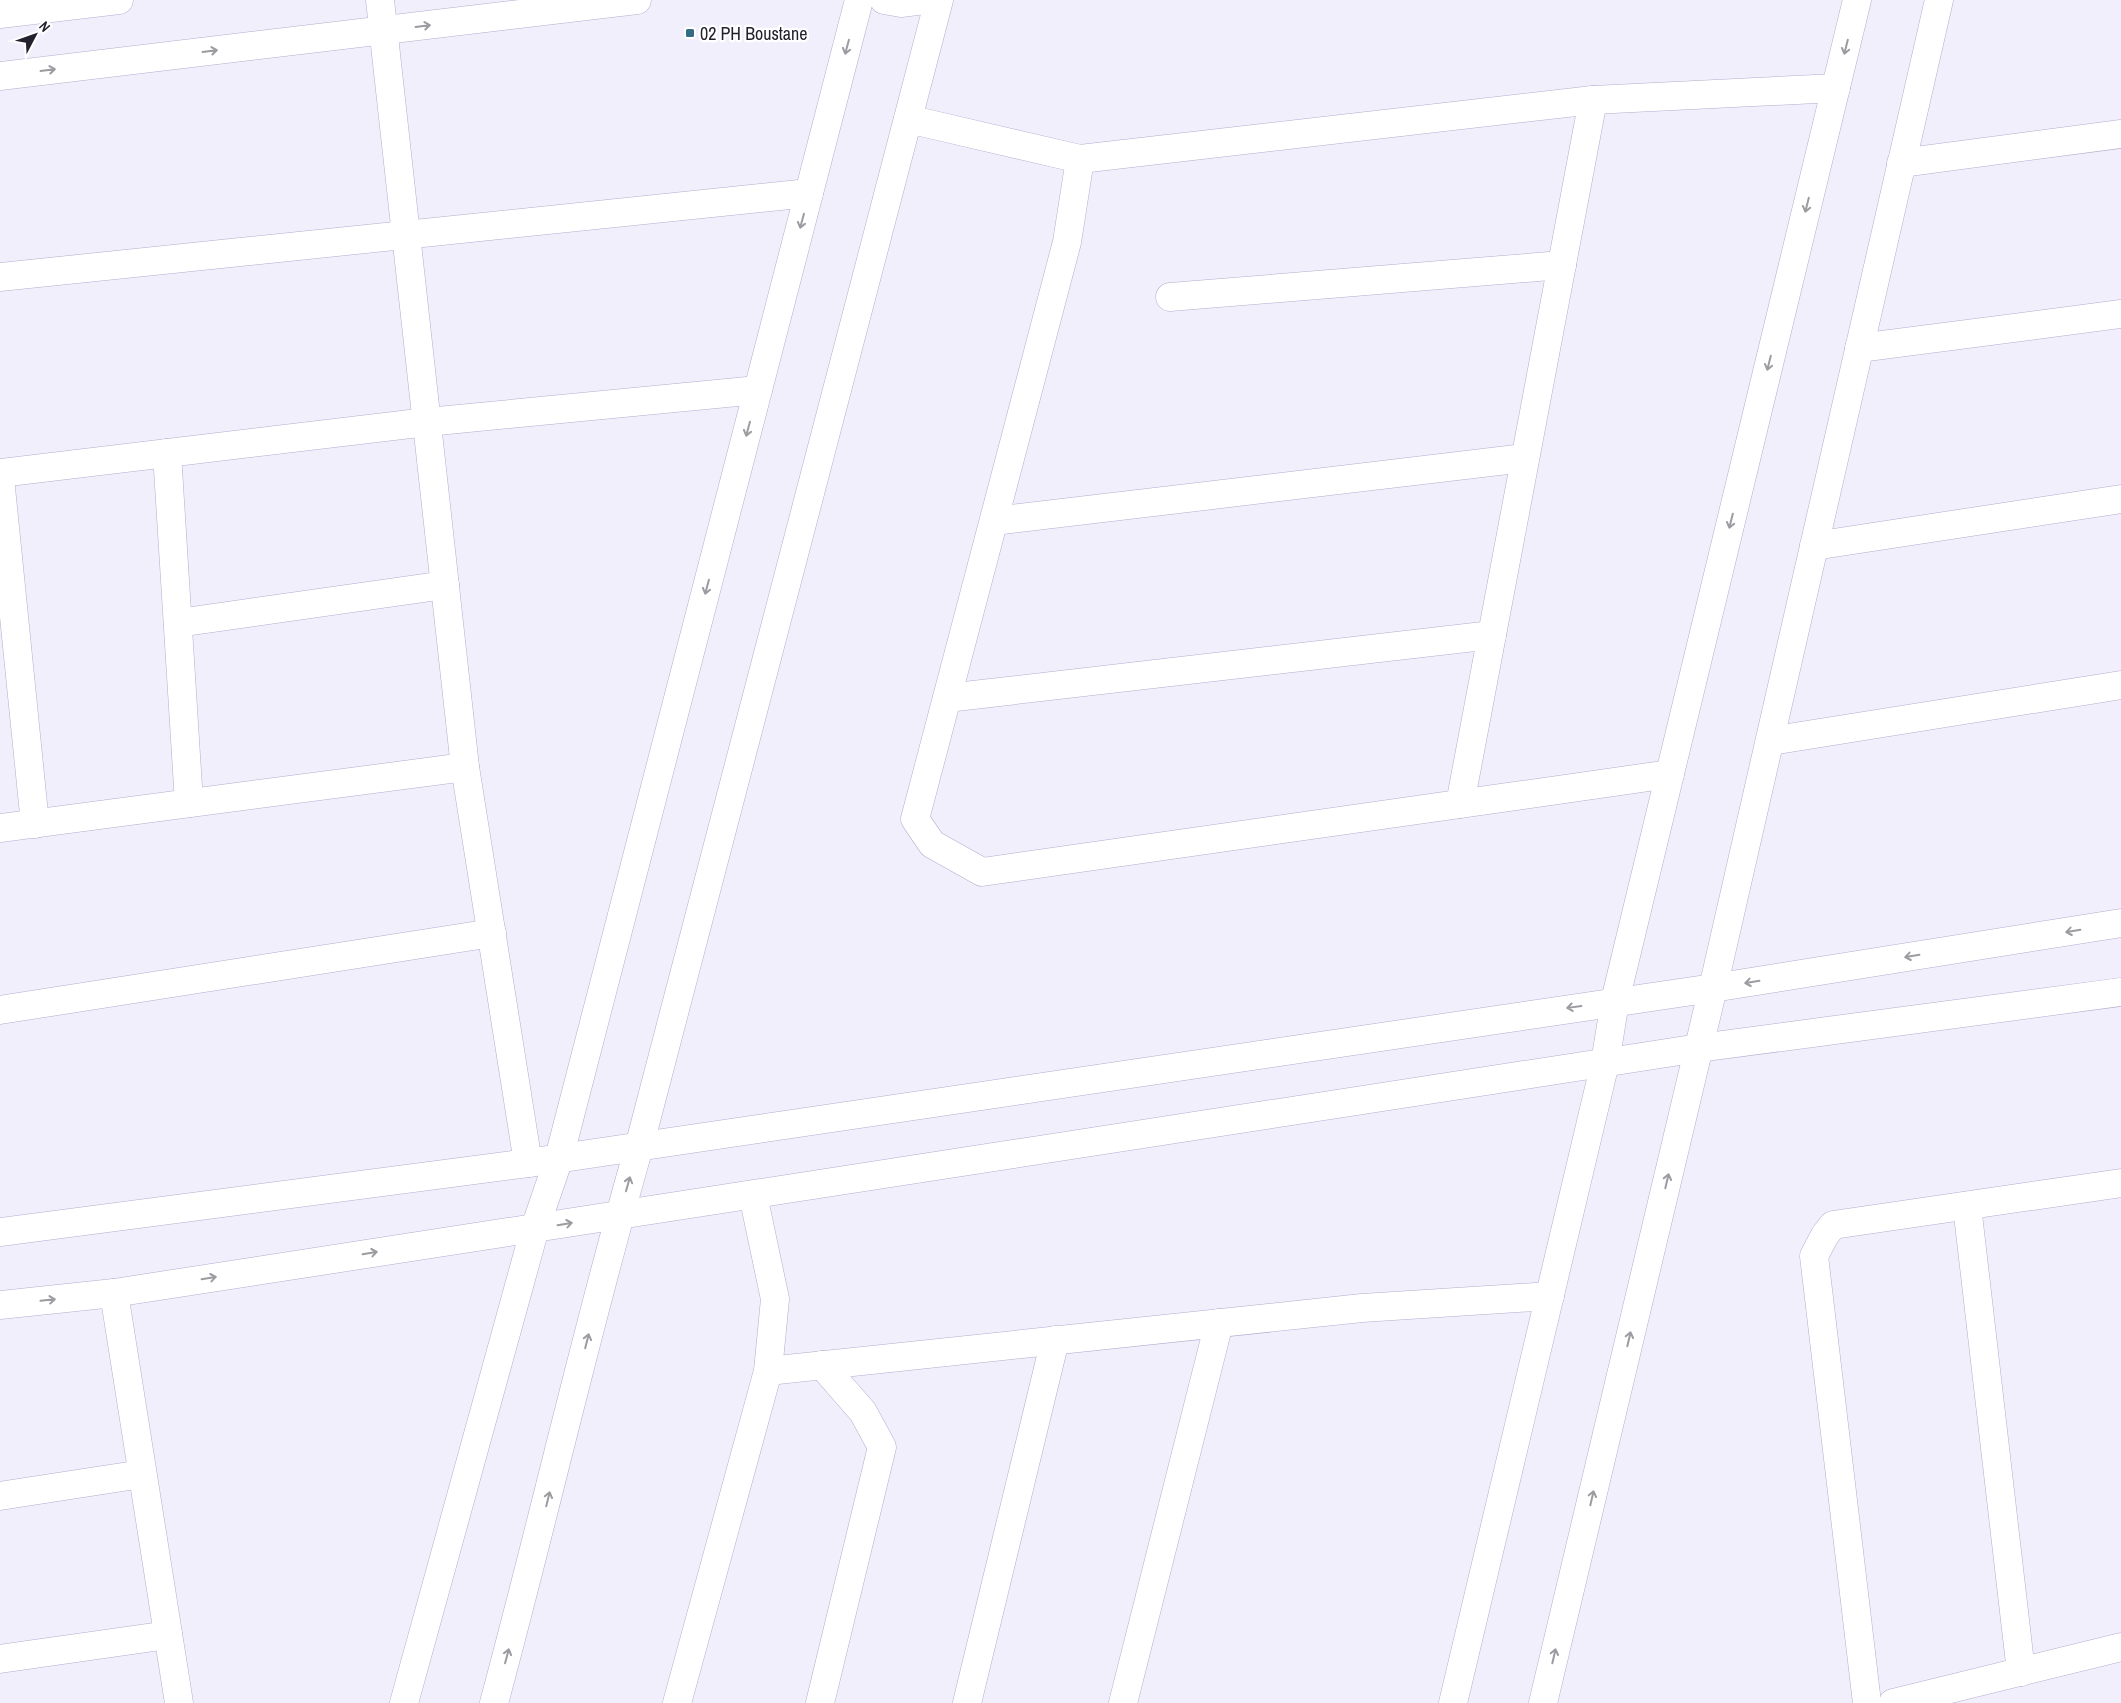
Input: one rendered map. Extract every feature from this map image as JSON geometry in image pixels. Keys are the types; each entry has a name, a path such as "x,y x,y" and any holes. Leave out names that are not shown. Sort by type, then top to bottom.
{"street":[{"path":"0,14 119,0"},
{"path":"380,0 465,767 528,1163"},
{"path":"0,76 637,0"},
{"path":"404,1703 535,1228 559,1158 859,0"},
{"path":"884,0 901,4 924,0"},
{"path":"494,1703 619,1216 639,1147 939,0"},
{"path":"1453,1703 1605,1063 1615,1001 1857,0"},
{"path":"1543,1703 1713,988 1939,0"},
{"path":"908,119 1080,159 1593,100 1836,88"},
{"path":"1460,804 1593,100"},
{"path":"1901,163 2121,134"},
{"path":"1080,159 1067,242 915,819 932,844 982,872 1670,774"},
{"path":"0,278 809,193"},
{"path":"1170,296 1562,265"},
{"path":"1859,348 2121,314"},
{"path":"0,473 427,422 758,390"},
{"path":"168,453 189,803"},
{"path":"994,521 1525,458"},
{"path":"0,478 35,824"},
{"path":"1814,546 2121,499"},
{"path":"178,622 445,585"},
{"path":"947,698 1492,635"},
{"path":"1770,741 2121,684"},
{"path":"0,828 465,767"},
{"path":"0,1232 639,1147 1713,988 2121,923"},
{"path":"0,1010 492,933"},
{"path":"0,1305 114,1292 619,1216 1699,1048 2121,992"},
{"path":"1867,1703 1814,1256 1825,1235 1833,1225 2121,1183"},
{"path":"677,1703 768,1371 775,1300 753,1194"},
{"path":"1967,1206 2021,1672"},
{"path":"114,1292 179,1703"},
{"path":"768,1371 1362,1308 1550,1296"},
{"path":"1123,1703 1219,1323"},
{"path":"967,1703 1055,1340"},
{"path":"820,1703 882,1447 862,1412 822,1365"},
{"path":"0,1496 142,1474"},
{"path":"0,1660 168,1635"},
{"path":"1894,1703 2121,1647"}],"place":[{"name":"02 PH Boustane","path":"690,33"}]}
